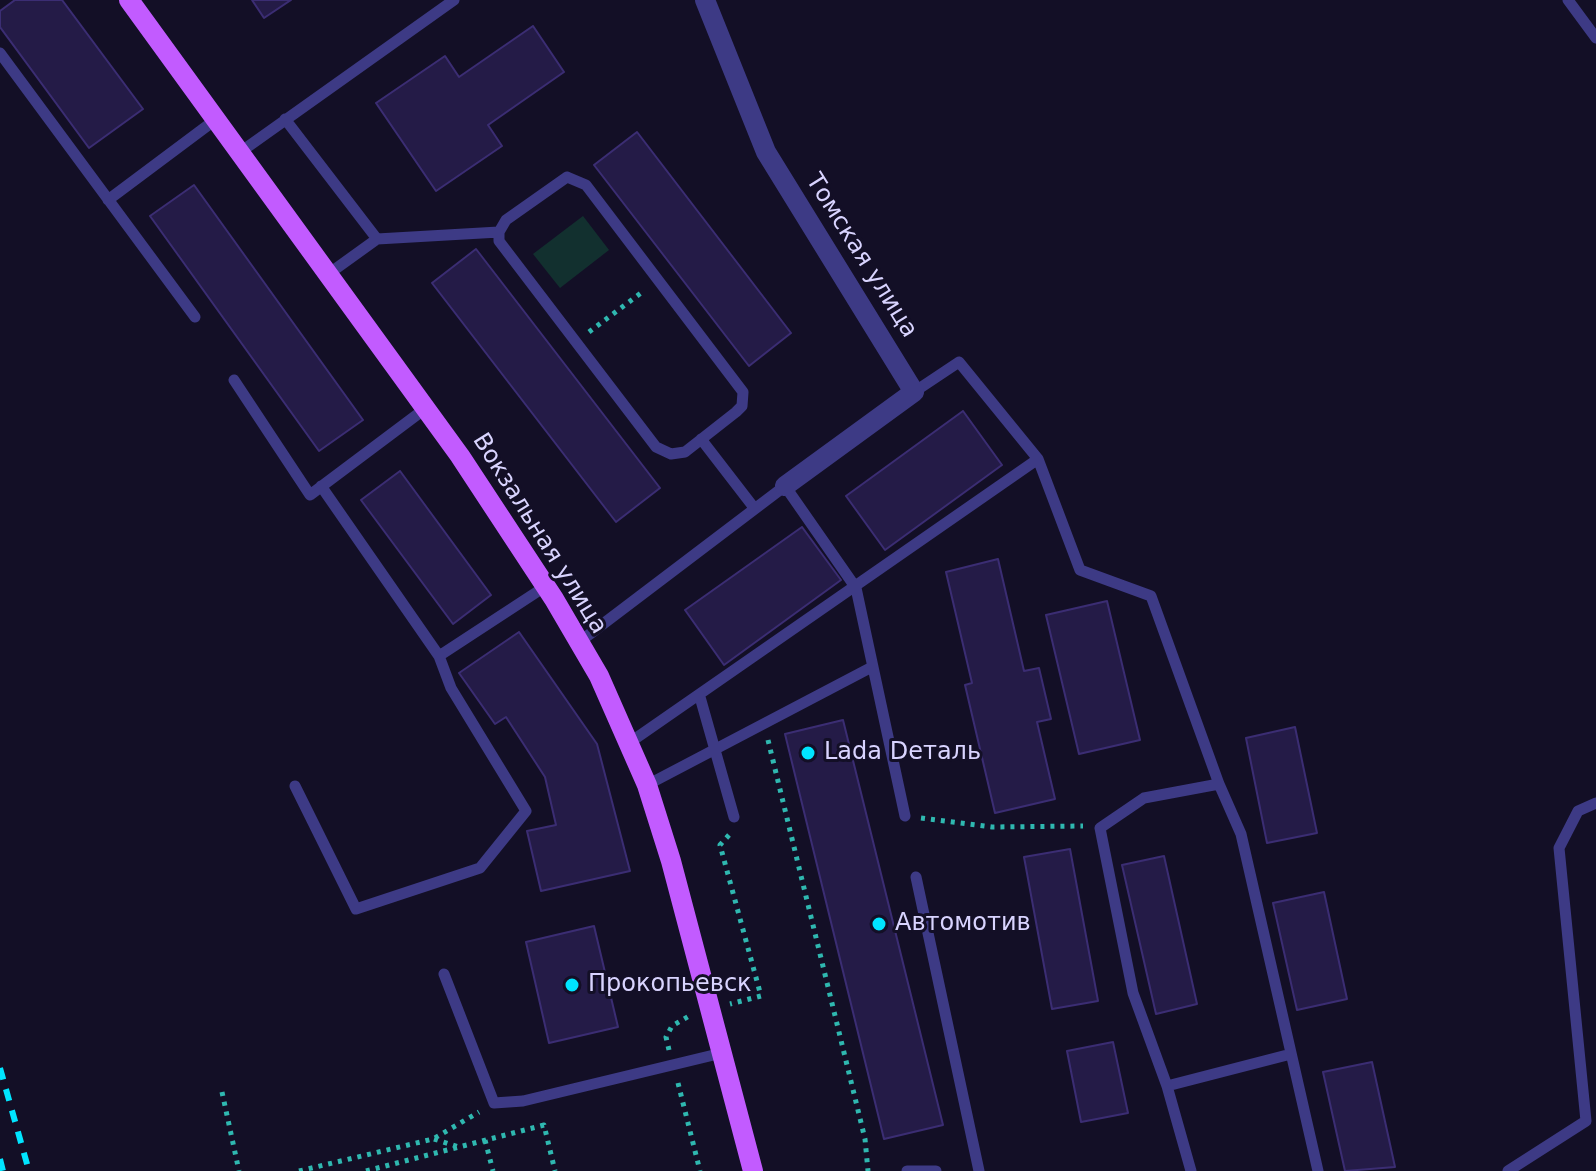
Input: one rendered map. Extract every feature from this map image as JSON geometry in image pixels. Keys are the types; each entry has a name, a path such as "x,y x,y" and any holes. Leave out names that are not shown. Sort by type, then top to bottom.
{"main road":[{"name":"Вокзальная улица","path":"129,0 426,408 546,586 599,676 647,785 753,1171"}],"street":[{"name":"Томская улица","path":"705,0 766,152 914,392"},
{"path":"785,486 914,392"}],"lane":[{"path":"239,153 454,0"},
{"path":"1568,0 1596,38"},
{"path":"0,53 195,317"},
{"path":"285,119 377,239"},
{"path":"108,200 215,120"},
{"path":"574,177 586,185 658,279 743,392 742,406 736,412 677,454 656,447 503,248 499,232 506,220 558,180 574,177"},
{"path":"327,275 377,239 499,232"},
{"path":"914,392 959,362 1038,459 1080,570 1151,596 1219,784 1241,834 1318,1171"},
{"path":"234,380 310,495 426,408"},
{"path":"701,439 755,509"},
{"path":"629,743 700,697 1038,459"},
{"path":"295,786 356,909 480,868 526,811 451,688 439,656 321,486"},
{"path":"578,643 785,486 856,588 870,668 905,816"},
{"path":"439,656 546,586"},
{"path":"647,785 870,668"},
{"path":"700,697 734,817"},
{"path":"1191,1171 1167,1086 1133,993 1100,828 1144,798 1219,784"},
{"path":"1508,1171 1586,1121 1559,848 1578,811 1596,803"},
{"path":"916,877 979,1171"},
{"path":"444,974 494,1103 523,1101 722,1053"},
{"path":"1167,1086 1291,1054"},
{"path":"907,1171 936,1171"}],"path":[{"path":"576,342 658,279"},
{"path":"764,723 865,1139 868,1171"},
{"path":"905,816 992,827 1057,824 1100,828"},
{"path":"222,1092 239,1171"},
{"path":"299,1171 433,1139 494,1103"},
{"path":"368,1171 544,1125 555,1171"},
{"path":"433,1139 459,1147"},
{"path":"485,1140 493,1171"}],"green space":[{"path":"583,216 609,250 560,288 533,254"}],"building":[{"path":"15,0 62,0 143,109 89,148 0,27 0,11"},
{"path":"252,0 291,0 264,18"},
{"path":"533,26 564,72 488,125 502,146 436,191 376,103 445,56 459,77"},
{"path":"637,132 791,333 749,366 594,165"},
{"path":"194,185 363,420 319,451 150,216"},
{"path":"476,249 660,488 616,522 432,283"},
{"path":"963,411 1002,465 885,550 846,496"},
{"path":"400,471 491,595 453,624 361,500"},
{"path":"802,527 841,580 724,665 685,610"},
{"path":"998,559 1024,671 1039,668 1051,719 1037,722 1055,799 995,813 965,685 972,683 946,572"},
{"path":"1107,601 1140,740 1079,754 1046,615"},
{"path":"519,632 597,744 630,871 541,891 527,831 556,825 545,777 506,717 495,724 459,673"},
{"path":"843,720 943,1125 884,1139 785,734"},
{"path":"1295,727 1317,833 1267,843 1246,738"},
{"path":"1070,849 1098,1001 1052,1009 1024,857"},
{"path":"1164,856 1197,1004 1156,1014 1122,865"},
{"path":"1324,892 1347,999 1297,1010 1273,903"},
{"name":"Прокопьевск","path":"594,926 618,1027 549,1043 526,942"},
{"path":"1113,1042 1128,1113 1081,1122 1067,1051"},
{"path":"1372,1062 1395,1167 1345,1171 1323,1072"}],"railway":[{"path":"0,1068 29,1171"},
{"path":"0,1159 3,1171"}],"place":[{"name":"Lada Dеталь","path":"808,753"},
{"name":"Автомотив","path":"879,924"},
{"name":"Прокопьевск","path":"572,985"}]}
